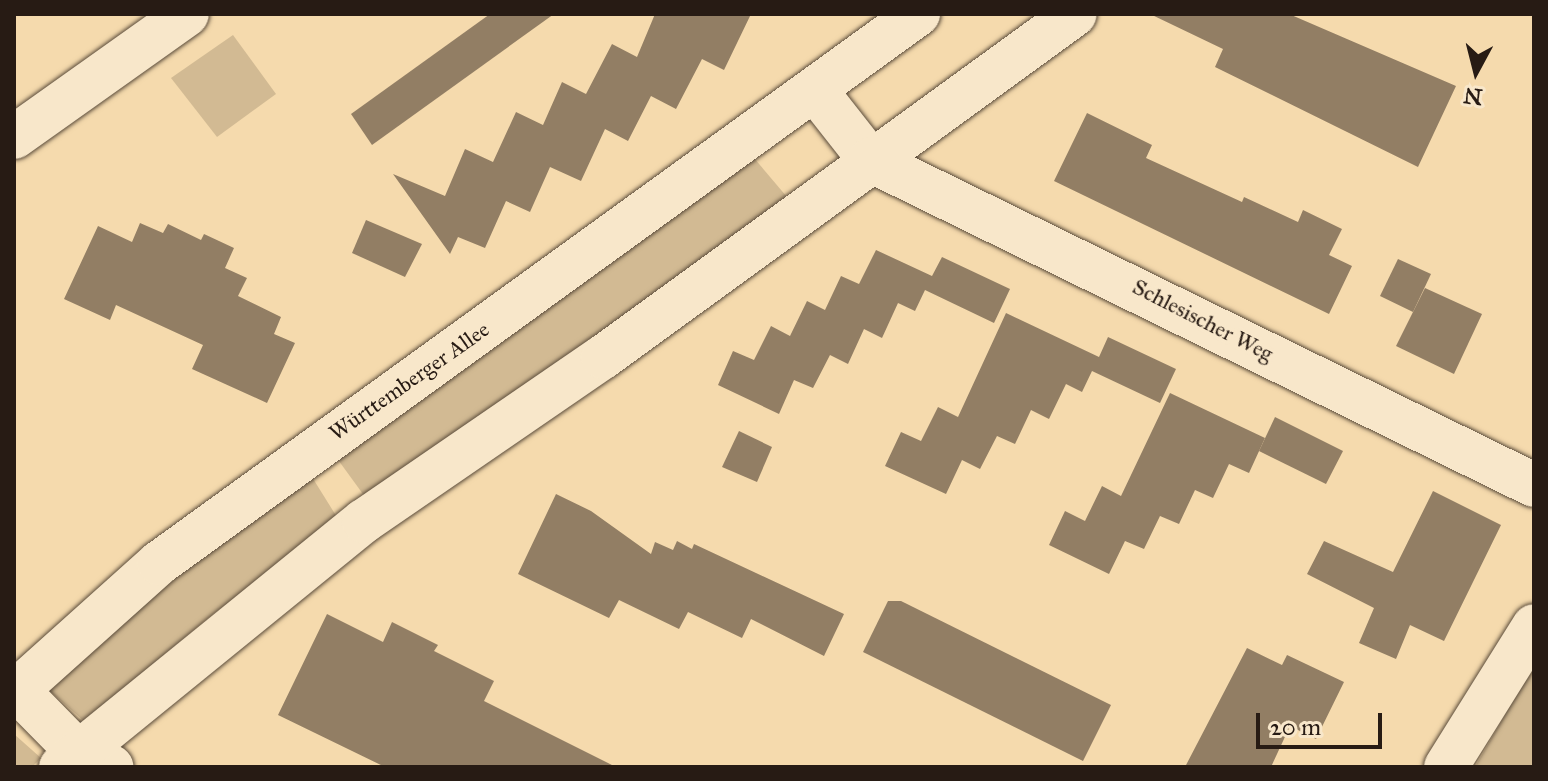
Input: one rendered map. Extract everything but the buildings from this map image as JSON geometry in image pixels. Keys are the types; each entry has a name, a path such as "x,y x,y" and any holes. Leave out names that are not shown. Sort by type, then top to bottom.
{"street":[{"path":"14,137 187,14"},
{"name":"Württemberger Allee","path":"918,14 159,563 16,691 83,762 364,521 603,357 1059,18"},
{"path":"815,90 870,160"},
{"name":"Schlesischer Weg","path":"870,160 1534,485"},
{"path":"1446,767 1534,626"}],"shaded area":[{"path":"233,35 276,94 217,137 171,78"},
{"path":"754,158 787,197 368,501 336,457"},
{"path":"312,477 340,522 214,613 84,721 50,691 158,589"},
{"path":"1534,669 1534,767 1475,767 1517,694"},
{"path":"14,734 41,758 32,767 14,767"}]}
